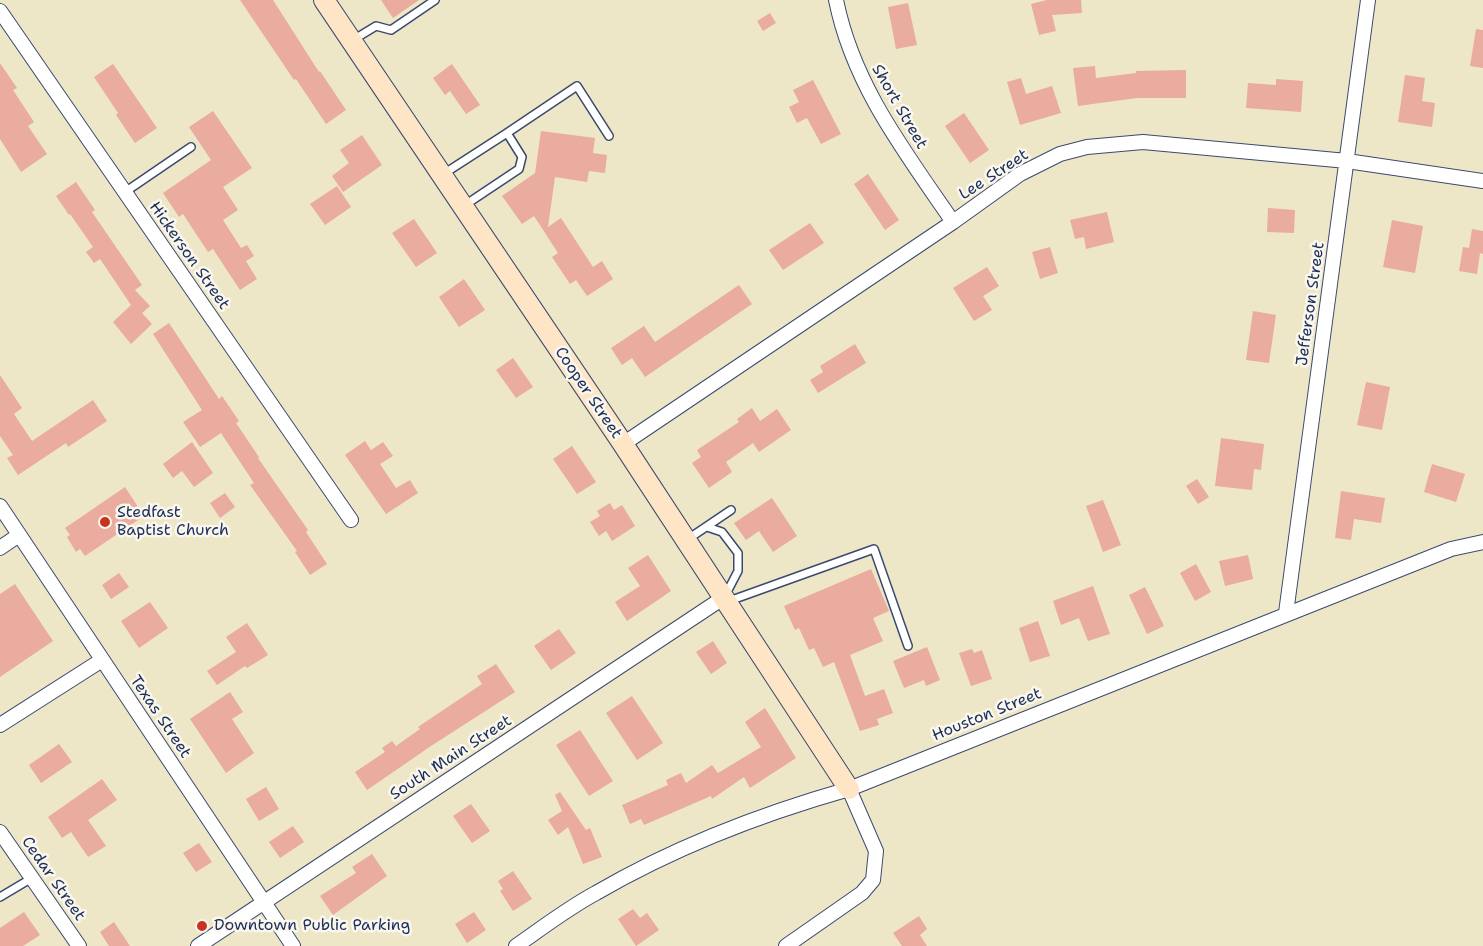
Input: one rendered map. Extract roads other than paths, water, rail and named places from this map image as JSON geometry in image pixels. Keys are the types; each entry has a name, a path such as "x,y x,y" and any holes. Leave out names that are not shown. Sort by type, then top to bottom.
{"street":[{"name":"Cooper Street","path":"324,0 623,444 849,789"},
{"name":"Short Street","path":"836,0 856,65 875,105 953,222"},
{"name":"Jefferson Street","path":"1286,613 1368,0"},
{"name":"Hickerson Street","path":"0,11 351,520"},
{"name":"Lee Street","path":"623,444 953,222 1020,174 1060,154 1087,147 1143,142 1347,161 1483,181"},
{"name":"Texas Street","path":"0,506 293,946"},
{"path":"0,548 19,535"},
{"name":"Houston Street","path":"516,946 595,893 678,850 786,807 849,789 1451,549 1483,542"},
{"name":"South Main Street","path":"198,946 725,600"},
{"path":"0,725 102,660"},
{"path":"786,946 862,893 873,880 876,851 849,789"},
{"name":"Cedar Street","path":"0,832 79,946"}],"lane":[{"path":"351,41 376,26 391,30 435,0"},
{"path":"442,175 577,86 609,136"},
{"path":"463,206 519,169 522,157 507,133"},
{"path":"125,192 191,147"},
{"path":"686,540 731,510"},
{"path":"707,527 722,532 738,552 738,571 725,600"},
{"path":"725,600 874,549 908,646"},
{"path":"0,897 32,878"}],"place":[{"name":"Stedfast Baptist Church","path":"105,522"},
{"name":"Downtown Public Parking","path":"202,926"}]}
